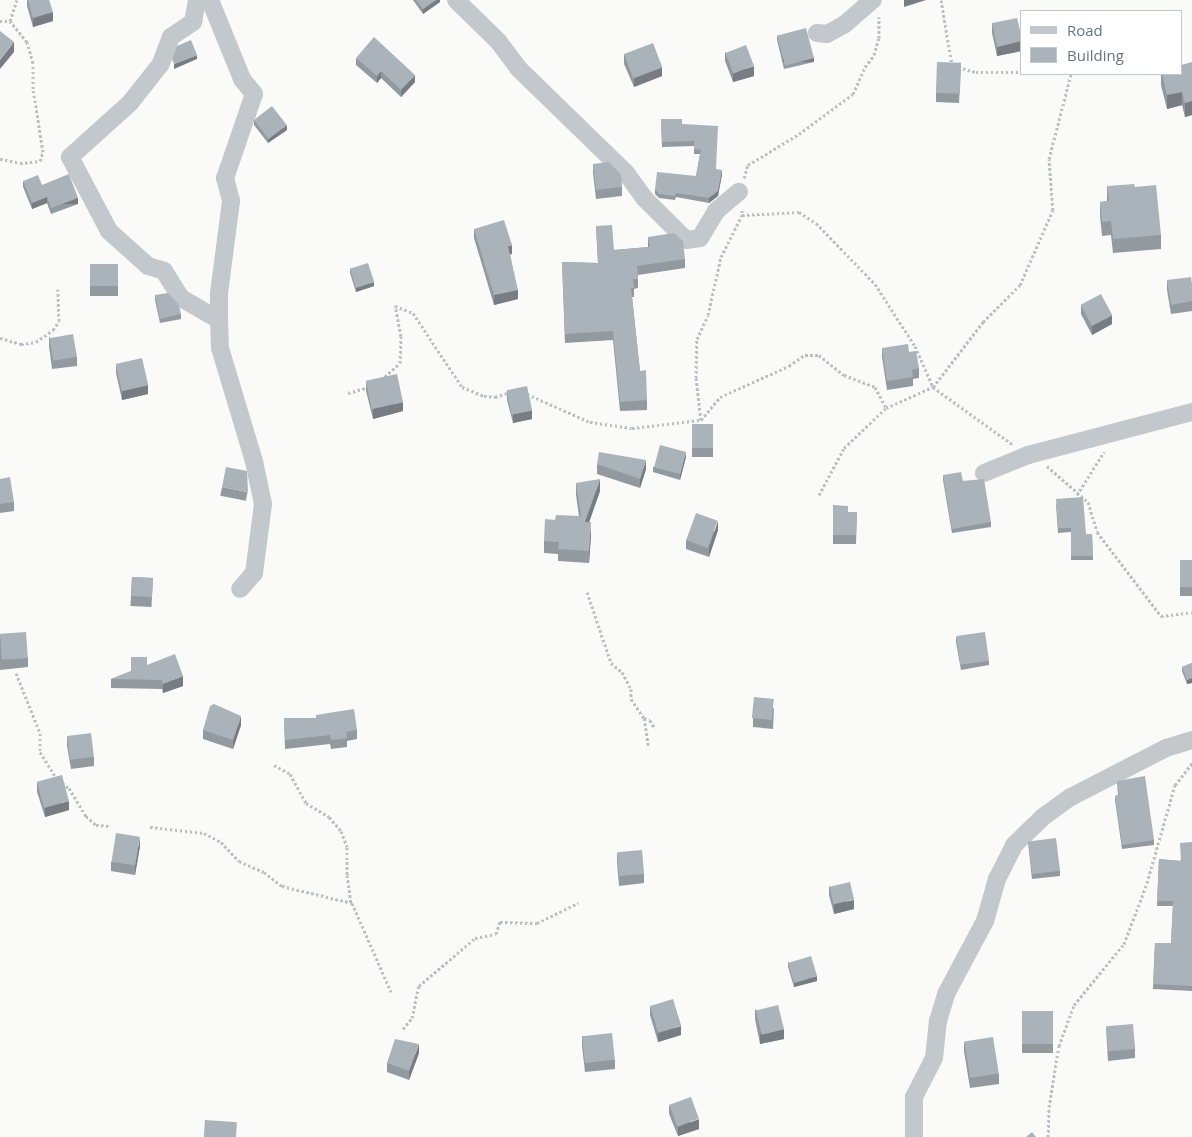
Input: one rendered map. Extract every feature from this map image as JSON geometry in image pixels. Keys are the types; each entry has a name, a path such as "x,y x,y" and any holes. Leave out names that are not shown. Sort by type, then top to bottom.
{"street":[{"path":"197,0 193,22 171,37 160,65 130,103 70,157 109,231 148,266 164,271 181,298 218,320"},
{"path":"210,0 242,79 254,94 225,178 231,201 218,294 220,348 254,461 263,504 254,573 240,589"},
{"path":"456,0 498,41 518,68 626,173 644,198 686,240 700,238 716,211 739,192"},
{"path":"817,33 827,34 876,4"},
{"path":"984,473 1031,454 1192,412"},
{"path":"914,1137 914,1097 934,1058 938,1021 946,994 985,921 997,879 1014,845 1043,817 1071,797 1166,748 1192,740"}],"path":[{"path":"10,21 17,0"},
{"path":"941,0 950,64 976,72 1020,72"},
{"path":"702,420 696,378 697,339 708,315 721,257 742,215 739,192 748,165 799,134 853,94 865,67 874,55 880,38 876,4"},
{"path":"0,21 10,21"},
{"path":"0,159 20,163 40,161 43,152 33,89 32,63 27,42 10,21"},
{"path":"819,495 844,448 886,408 933,387 983,322 1020,285 1054,210 1049,159 1071,75"},
{"path":"742,215 798,212 816,224 875,284 915,346 933,387 1031,454 1077,495 1088,502 1097,532 1161,616 1192,612"},
{"path":"0,338 21,344 36,342 53,330 59,322 58,289"},
{"path":"348,393 375,385 400,363 401,336 394,306 413,313 462,387 484,396 495,397 518,390 590,422 632,428 702,420 720,397 789,366 805,355 819,355 844,375 875,387 886,408"},
{"path":"1077,495 1116,432"},
{"path":"587,592 612,663 622,672 631,688 631,699 644,718 649,748"},
{"path":"16,673 40,733 40,752 52,776 69,788 86,816 96,825 109,826"},
{"path":"644,718 650,720 655,729"},
{"path":"1048,1137 1049,1108 1059,1046 1074,1005 1124,944 1147,883 1175,785 1192,763"},
{"path":"274,765 290,774 306,804 329,817 342,831 347,847 347,875 352,903 391,992"},
{"path":"150,827 204,833 221,842 239,861 269,874 282,886 352,903"},
{"path":"403,1029 412,1018 419,986 476,938 496,934 500,922 538,923 578,903"}],"building":[{"path":"28,0 49,0 53,12 33,18"},
{"path":"416,0 436,0 423,9"},
{"path":"1017,18 1020,41 997,47 992,23"},
{"path":"806,28 814,58 785,66 777,36"},
{"path":"0,31 14,42 0,60"},
{"path":"374,37 415,75 401,90 381,71 377,76 356,58"},
{"path":"191,40 197,55 174,64 172,59 177,46"},
{"path":"653,43 662,67 633,78 624,54"},
{"path":"746,45 754,66 733,73 725,53"},
{"path":"937,62 961,63 960,94 936,93"},
{"path":"1192,62 1192,101 1185,103 1182,92 1167,95 1162,75 1182,75 1182,65"},
{"path":"272,106 287,125 269,139 254,120"},
{"path":"661,119 682,119 682,124 718,126 716,169 722,170 718,191 709,198 676,193 675,196 659,194 655,189 657,172 696,176 701,150 694,149 694,141 662,142"},
{"path":"609,162 621,175 622,187 596,190 593,164"},
{"path":"69,174 78,198 51,208 47,197 32,203 23,181 38,175 42,185"},
{"path":"1134,184 1135,187 1156,185 1161,235 1113,239 1111,221 1102,222 1100,202 1109,201 1107,186"},
{"path":"504,220 512,245 508,246 518,290 494,295 474,229"},
{"path":"612,225 614,250 650,247 648,237 674,233 683,241 685,259 637,266 638,279 633,279 634,288 631,288 640,371 646,370 647,400 620,402 613,331 565,334 562,262 598,263 596,226"},
{"path":"368,263 374,282 356,288 350,269"},
{"path":"90,264 118,264 118,286 90,286"},
{"path":"1191,277 1192,301 1171,305 1167,280"},
{"path":"168,293 179,305 181,314 160,319 155,295"},
{"path":"1101,294 1112,315 1092,326 1081,305"},
{"path":"73,334 77,357 53,361 49,338"},
{"path":"908,344 909,352 916,351 919,368 912,370 913,377 887,381 882,348"},
{"path":"142,358 148,385 122,391 116,364"},
{"path":"397,374 403,402 372,409 366,381"},
{"path":"527,386 532,410 512,415 506,390"},
{"path":"692,424 713,424 713,448 692,448"},
{"path":"660,445 686,452 680,474 654,467"},
{"path":"599,452 646,460 640,479 597,464"},
{"path":"226,467 247,471 248,492 222,487"},
{"path":"961,472 963,481 984,479 991,522 952,529 943,475"},
{"path":"10,477 14,502 0,504 0,479"},
{"path":"600,479 585,522 591,522 589,551 558,549 559,542 544,541 545,519 555,520 556,515 581,516 576,483"},
{"path":"1083,497 1086,534 1092,534 1093,556 1071,556 1071,528 1058,528 1056,499"},
{"path":"833,505 848,506 848,512 857,512 856,535 833,535"},
{"path":"696,513 718,521 708,548 686,540"},
{"path":"1180,560 1192,560 1192,587 1180,587"},
{"path":"132,577 153,578 152,597 131,596"},
{"path":"26,632 28,658 2,660 0,634"},
{"path":"985,632 989,661 960,665 956,636"},
{"path":"175,654 183,676 163,684 162,680 111,679 131,671 131,657 147,657 147,665"},
{"path":"1192,663 1192,678 1187,680 1182,667"},
{"path":"754,697 774,699 772,720 752,718"},
{"path":"214,704 241,716 233,740 203,730 210,706"},
{"path":"354,709 357,730 346,732 347,738 331,740 330,735 285,740 284,718 316,718 316,715"},
{"path":"91,733 94,757 70,760 67,736"},
{"path":"62,775 69,801 44,808 37,782"},
{"path":"1145,776 1154,840 1122,845 1115,796 1119,795 1117,781"},
{"path":"116,833 140,837 135,865 111,862"},
{"path":"1056,838 1060,871 1032,874 1028,841"},
{"path":"1192,842 1192,986 1153,984 1155,943 1171,943 1173,901 1157,901 1159,859 1181,861 1180,843"},
{"path":"642,850 644,874 619,876 617,852"},
{"path":"850,882 854,900 834,904 830,887"},
{"path":"811,956 817,976 794,983 788,963"},
{"path":"673,999 681,1026 658,1033 650,1006"},
{"path":"778,1005 784,1029 762,1035 756,1011"},
{"path":"1022,1011 1053,1011 1053,1044 1022,1044"},
{"path":"1133,1024 1135,1049 1108,1051 1106,1026"},
{"path":"612,1033 615,1060 585,1063 582,1036"},
{"path":"993,1037 999,1074 970,1078 964,1042"},
{"path":"395,1039 419,1044 409,1071 387,1063"},
{"path":"691,1097 699,1119 677,1126 669,1105"},
{"path":"205,1120 237,1122 236,1137 204,1137"},
{"path":"1032,1132 1036,1137 1026,1137"}]}
